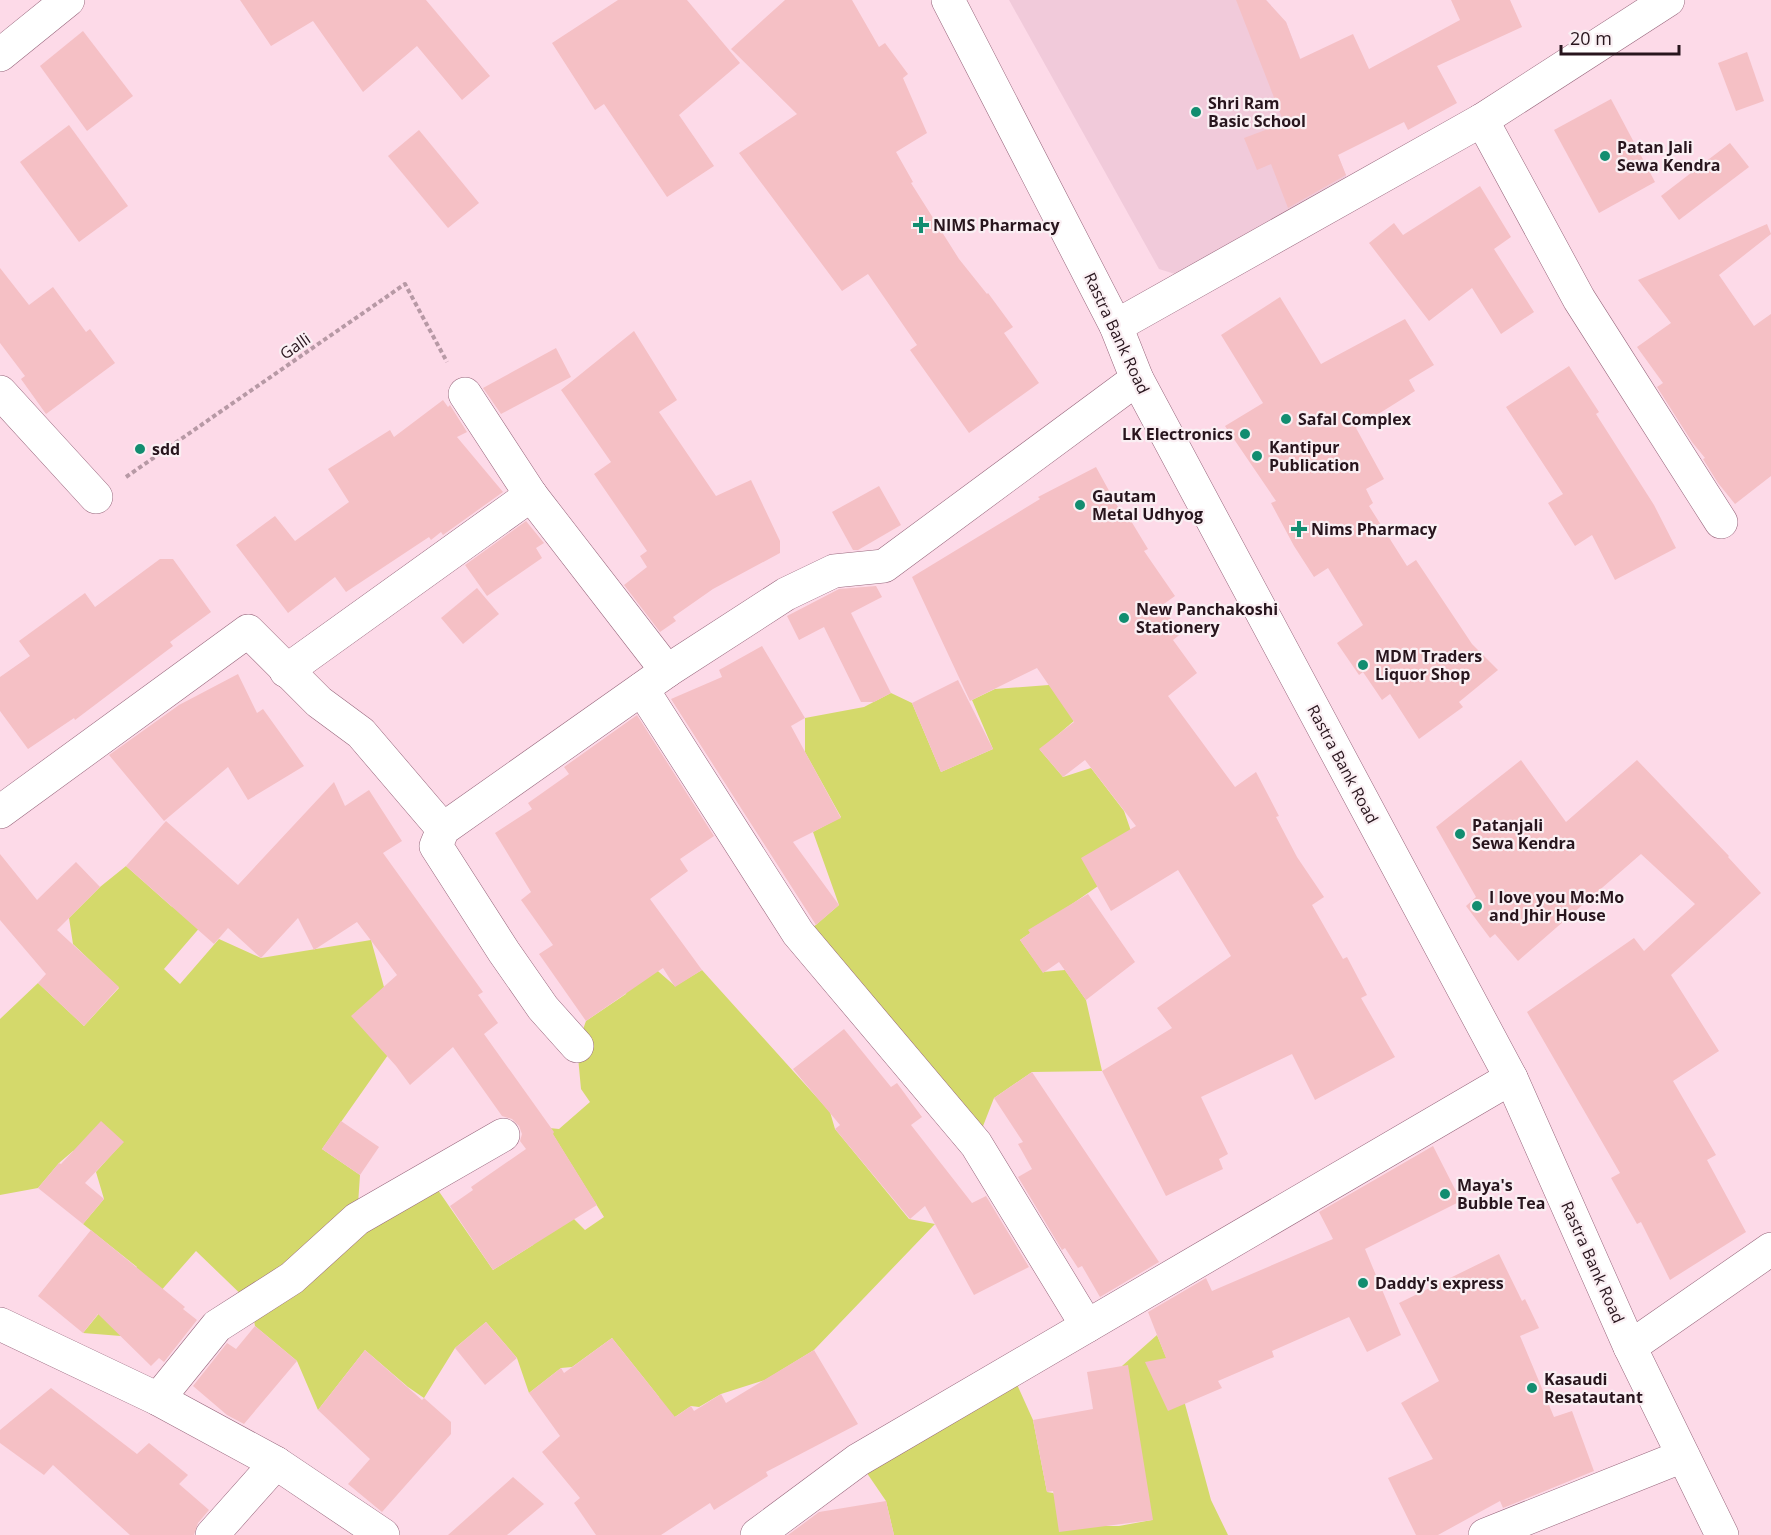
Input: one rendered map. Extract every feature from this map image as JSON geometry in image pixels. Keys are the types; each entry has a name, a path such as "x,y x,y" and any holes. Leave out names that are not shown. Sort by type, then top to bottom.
{"street":[{"path":"0,55 68,0"},
{"name":"Rastra Bank Road","path":"948,0 1116,326 1137,379 1511,1078 1630,1347 1722,1535"},
{"path":"1116,326 1482,120 1668,0"},
{"path":"1482,120 1579,299 1721,522"},
{"path":"577,1046 543,1008 442,856 436,846 442,829 655,680 786,594 834,571 884,566 1137,379"},
{"path":"0,392 96,497"},
{"path":"465,393 655,680 798,933 976,1144 1087,1326"},
{"path":"286,671 531,495"},
{"path":"0,812 248,631 319,702 361,733 442,829"},
{"path":"757,1535 858,1460 1511,1078"},
{"path":"158,1400 217,1326 292,1278 357,1220 503,1135"},
{"path":"1630,1347 1771,1249"},
{"path":"0,1324 158,1400 276,1463 383,1535"},
{"path":"1485,1535 1683,1456"},
{"path":"212,1535 276,1463"}],"path":[{"name":"Galli","path":"96,497 405,284 465,393"}],"shaded area":[{"name":"Shri Ram Basic School","path":"1009,0 1266,0 1286,22 1348,181 1175,274 1159,269"}],"green space":[{"path":"1049,685 1065,693 1082,714 1040,750 1063,777 1091,768 1124,811 1140,857 1020,940 1043,972 1065,970 1086,1000 1102,1071 1032,1072 994,1098 976,1144 811,929 839,905 813,832 841,817 805,752 805,718 864,707 891,693 912,703 941,772 993,749 972,700 995,689"},
{"path":"126,866 171,906 202,925 164,969 180,984 219,939 261,958 371,940 384,987 388,1055 322,1149 360,1175 357,1219 429,1177 493,1270 573,1218 585,1230 604,1217 549,1128 559,1129 590,1102 581,1089 577,1046 586,1021 626,994 636,952 675,986 702,970 830,1112 835,1129 909,1219 935,1224 814,1350 765,1380 721,1394 699,1407 691,1406 660,1427 659,1397 612,1338 572,1367 561,1368 529,1393 517,1358 486,1322 455,1348 424,1398 365,1350 318,1410 297,1361 255,1326 251,1304 196,1251 121,1336 83,1333 137,1267 83,1224 104,1199 96,1172 123,1142 73,1151 59,1163 38,1188 0,1195 0,1019 38,983 84,1026 119,988 73,944 69,918 100,887"},
{"path":"1157,1335 1185,1404 1211,1500 1228,1535 894,1535 886,1501 858,1460 1011,1371 1033,1420 1047,1492 1053,1493 1098,1526 1119,1526 1152,1520 1134,1439 1122,1366"}],"building":[{"path":"240,0 426,0 490,76 462,100 417,46 363,92 313,21 271,46"},
{"path":"618,0 687,0 740,63 679,115 714,166 667,197 604,104 595,110 552,43"},
{"path":"785,0 852,0 879,47 885,43 908,74 903,78 927,133 896,152 913,182 911,183 959,259 1013,327 1004,333 1039,383 969,433 910,350 917,345 868,274 842,291 739,153 797,114 731,49"},
{"path":"1236,0 1266,0 1286,22 1300,59 1353,34 1369,69 1460,20 1451,0 1510,0 1522,27 1437,66 1457,103 1408,130 1404,122 1338,155 1346,175 1288,208 1271,164 1257,170 1244,138 1284,123"},
{"path":"83,31 133,96 87,131 40,66"},
{"path":"1747,52 1764,101 1736,111 1718,63"},
{"name":"Patan Jali Sewa Kendra","path":"1611,99 1655,182 1599,213 1554,130"},
{"path":"69,125 128,206 79,242 20,162"},
{"path":"419,130 479,203 448,228 388,156"},
{"path":"1730,143 1749,167 1679,220 1661,196"},
{"path":"1480,186 1511,237 1494,249 1534,312 1501,334 1472,288 1429,321 1369,243 1394,223 1403,235"},
{"path":"1767,224 1771,234 1719,275 1754,326 1771,314 1771,476 1735,504 1718,483 1703,459 1705,458 1692,442 1657,387 1663,383 1637,347 1671,323 1638,280"},
{"path":"0,268 29,305 53,287 86,332 90,329 115,363 46,414 21,379 25,376 0,343"},
{"path":"1280,297 1321,364 1405,319 1434,365 1409,380 1415,391 1356,428 1384,479 1366,489 1373,503 1369,506 1407,566 1416,560 1472,644 1498,670 1459,702 1463,707 1419,739 1390,694 1382,700 1363,672 1359,675 1337,643 1363,625 1328,568 1314,577 1271,503 1276,501 1225,426 1263,403 1221,335"},
{"path":"634,331 677,400 659,412 716,496 751,480 780,541 780,553 713,589 673,617 676,621 660,632 624,585 647,567 640,556 647,551 594,474 611,462 561,390"},
{"path":"556,348 571,377 501,414 483,388"},
{"path":"1569,366 1599,412 1596,414 1654,505 1676,548 1615,580 1592,535 1575,546 1548,503 1563,494 1506,407"},
{"path":"443,400 448,407 450,405 467,432 457,437 503,492 443,535 441,532 431,540 429,537 346,592 335,577 288,613 236,545 275,516 295,541 349,502 328,469 390,430 394,437"},
{"path":"1096,467 1124,518 1128,516 1148,549 1144,551 1175,596 1161,606 1182,633 1173,640 1197,673 1168,696 1235,787 1256,772 1297,857 1324,897 1312,905 1343,959 1347,957 1367,995 1361,998 1395,1057 1315,1100 1292,1054 1201,1097 1228,1154 1219,1159 1223,1169 1166,1196 1102,1071 1172,1028 1157,1008 1231,956 1178,870 1111,911 1081,858 1136,826 1085,760 1063,777 1039,749 1074,722 1037,668 970,701 912,577 1040,499 1038,497"},
{"path":"879,486 901,525 858,550 853,550 832,512"},
{"path":"526,521 544,543 536,548 542,558 487,596 465,565"},
{"path":"160,559 173,559 211,612 170,642 173,646 75,720 74,718 28,749 0,711 0,677 30,656 19,641 85,593 95,607"},
{"path":"876,586 882,597 851,613 891,693 874,702 861,702 824,627 799,640 787,616 839,589"},
{"path":"477,588 499,614 463,644 441,618"},
{"path":"762,646 805,718 791,726 841,818 793,842 839,905 816,925 671,699 722,677 719,670"},
{"path":"238,674 257,713 263,709 304,766 248,800 228,767 164,821 109,755 179,705"},
{"path":"958,680 993,749 941,772 912,703"},
{"path":"637,715 714,836 680,859 688,871 650,899 702,970 675,987 663,968 586,1021 539,954 553,945 521,900 531,892 495,833 532,809 528,803 569,774 564,767"},
{"path":"1521,760 1566,822 1637,760 1729,856 1761,893 1671,975 1719,1051 1673,1081 1716,1155 1707,1160 1746,1232 1670,1280 1641,1222 1637,1224 1611,1178 1620,1173 1527,1012 1634,938 1644,951 1695,904 1641,854 1518,961 1495,934 1490,938 1466,906 1476,897 1436,827"},
{"path":"334,782 345,806 369,790 402,841 383,853 483,992 478,995 498,1023 484,1034 554,1132 553,1134 597,1205 493,1270 450,1206 473,1190 471,1187 526,1149 520,1141 522,1134 519,1126 512,1119 502,1116 453,1047 410,1085 351,1016 397,975 357,922 314,950 298,918 261,958 228,928 214,944 126,866 166,821 238,885"},
{"path":"0,854 37,900 76,862 100,887 57,930 119,987 84,1026 38,983 46,974 0,920"},
{"path":"1088,894 1135,962 1086,1000 1059,962 1043,973 1020,940 1030,933 1028,930"},
{"path":"844,1029 891,1087 897,1083 922,1117 911,1125 972,1203 986,1196 1029,1267 974,1295 925,1206 910,1219 835,1129 840,1125 793,1069"},
{"path":"1032,1072 1159,1262 1100,1297 1082,1266 1078,1268 1065,1248 1062,1250 1018,1177 1032,1169 1018,1144 1023,1142 994,1098"},
{"path":"101,1121 124,1142 85,1183 104,1199 83,1224 38,1188 59,1163 61,1164"},
{"path":"341,1121 379,1147 360,1175 322,1149"},
{"path":"1433,1146 1461,1201 1365,1249 1401,1335 1367,1352 1349,1317 1272,1351 1274,1357 1218,1381 1222,1388 1168,1411 1145,1362 1166,1358 1148,1312 1206,1278 1212,1291 1333,1239 1319,1212"},
{"path":"91,1230 185,1307 183,1309 197,1320 164,1362 159,1358 151,1366 98,1314 83,1333 38,1296"},
{"path":"1499,1254 1522,1301 1525,1299 1539,1328 1520,1336 1554,1417 1572,1411 1594,1471 1503,1508 1500,1501 1438,1535 1416,1535 1388,1478 1433,1459 1401,1403 1439,1381 1399,1303"},
{"path":"486,1322 517,1358 485,1385 455,1348"},
{"path":"255,1326 297,1361 244,1424 227,1415 193,1386 227,1343 236,1349"},
{"path":"612,1338 675,1417 691,1406 694,1411 721,1394 726,1403 814,1350 858,1424 766,1472 768,1476 714,1510 710,1503 661,1535 596,1535 574,1503 580,1498 542,1452 560,1436 529,1393 561,1368 564,1373"},
{"path":"365,1350 451,1422 451,1434 382,1512 348,1484 370,1459 318,1410"},
{"path":"1128,1365 1153,1520 1059,1532 1053,1491 1047,1492 1033,1420 1093,1409 1087,1372"},
{"path":"51,1388 137,1454 149,1443 188,1475 179,1484 209,1510 198,1523 194,1535 130,1535 53,1465 44,1475 0,1443 0,1430"},
{"path":"513,1477 544,1504 507,1535 448,1535"},
{"path":"886,1501 894,1535 788,1535 819,1512"}],"place":[{"name":"Shri Ram Basic School","path":"1196,112"},
{"name":"Patan Jali Sewa Kendra","path":"1605,156"},
{"name":"NIMS Pharmacy","path":"921,225"},
{"name":"Safal Complex","path":"1286,419"},
{"name":"LK Electronics","path":"1245,434"},
{"name":"sdd","path":"140,449"},
{"name":"Kantipur Publication","path":"1257,456"},
{"name":"Gautam Metal Udhyog","path":"1080,505"},
{"name":"Nims Pharmacy","path":"1299,529"},
{"name":"New Panchakoshi Stationery","path":"1124,618"},
{"name":"MDM Traders Liquor Shop","path":"1363,665"},
{"name":"Patanjali Sewa Kendra","path":"1460,834"},
{"name":"I love you Mo:Mo and Jhir House","path":"1477,906"},
{"name":"Maya's Bubble Tea","path":"1445,1194"},
{"name":"Daddy's express","path":"1363,1283"},
{"name":"Kasaudi Resatautant","path":"1532,1388"}]}
